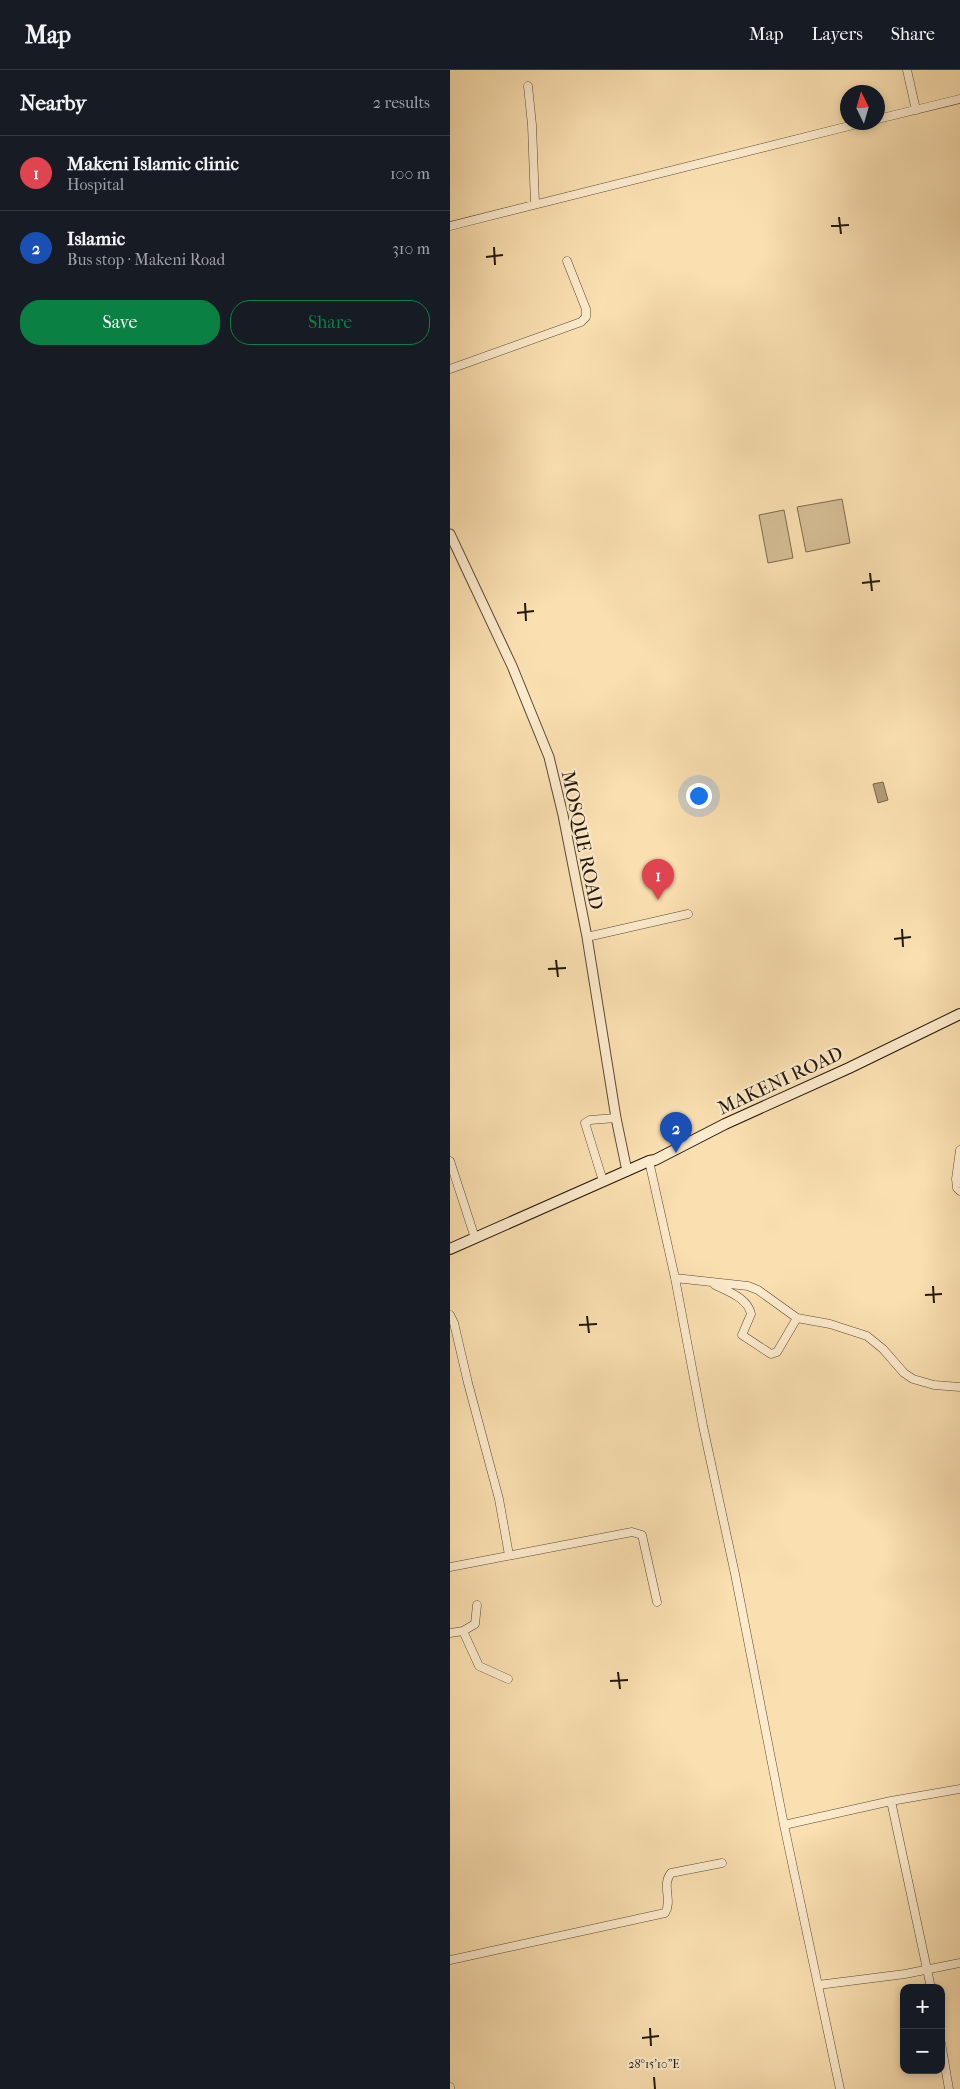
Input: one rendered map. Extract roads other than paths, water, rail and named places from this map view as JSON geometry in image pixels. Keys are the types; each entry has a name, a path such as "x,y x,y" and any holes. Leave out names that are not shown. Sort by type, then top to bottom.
{"main road":[{"name":"MAKENI ROAD","path":"450,1249 664,1156 725,1124 960,1014"}],"street":[{"path":"907,70 916,110"},
{"path":"528,86 532,125 535,204"},
{"path":"885,117 960,99"},
{"path":"450,226 840,128"},
{"path":"450,369 581,322 586,317 586,309 567,261"},
{"name":"MOSQUE ROAD","path":"450,534 512,666 549,757 563,815 587,937 616,1118 627,1171"},
{"path":"587,937 688,914"},
{"path":"603,1181 585,1123 590,1120 616,1118"},
{"path":"960,1150 956,1179 957,1188 960,1191"},
{"path":"649,1161 675,1278 784,1825 840,2089"},
{"path":"450,1162 475,1238"},
{"path":"675,1278 748,1286 758,1290 797,1318 830,1324 867,1336 883,1349 904,1373 913,1379 934,1385 960,1387"},
{"path":"709,1282 743,1300 751,1310 751,1314 742,1335 772,1354 777,1352 797,1318"},
{"path":"450,1315 454,1323 500,1498 509,1555"},
{"path":"450,1567 632,1532 639,1533 642,1535 646,1549 657,1602"},
{"path":"450,1633 463,1630 475,1624 477,1605"},
{"path":"463,1630 479,1666 508,1679"},
{"path":"784,1825 891,1801 960,1789"},
{"path":"891,1801 930,1984"},
{"path":"450,1960 665,1913 668,1906 666,1881 671,1874 722,1863"},
{"path":"818,1985 960,1963"},
{"path":"945,2066 949,2089"}],"place":[{"name":"Makeni Islamic clinic","path":"658,900"},
{"name":"Islamic","path":"676,1153"}]}
